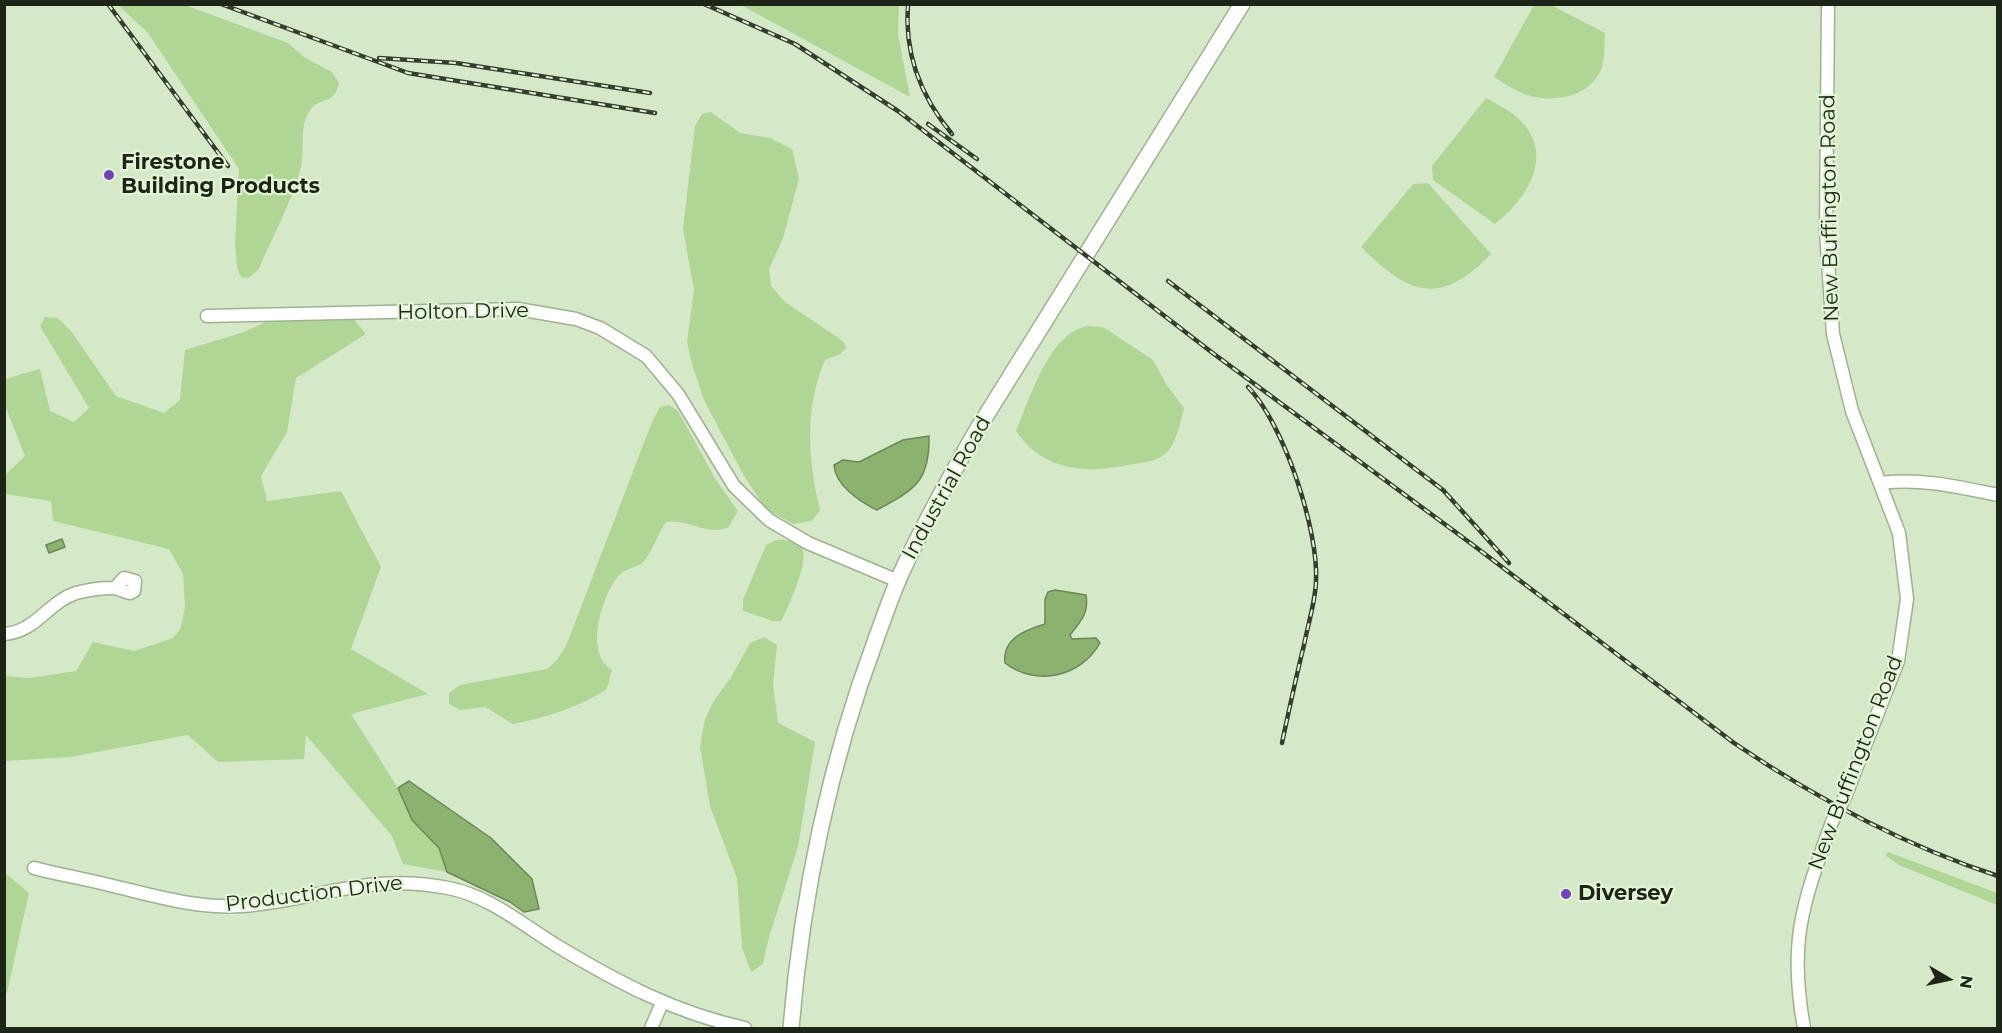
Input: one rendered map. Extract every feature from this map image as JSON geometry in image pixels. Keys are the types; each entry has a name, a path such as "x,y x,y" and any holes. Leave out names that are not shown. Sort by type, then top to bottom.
{"main road":[{"name":"Industrial Road","path":"791,1029 800,936 819,824 859,685 898,581 942,491 977,430 1242,4"}],"street":[{"name":"New Buffington Road","path":"1804,1029 1797,971 1799,924 1806,894 1898,661 1906,618 1906,578 1902,551 1892,512 1852,411 1831,324 1826,232 1828,4"},
{"name":"Holton Drive","path":"207,316 518,309 576,319 600,328 646,356 678,394 734,486 769,520 808,543 898,581"},
{"path":"1881,483 1905,480 1931,481 1998,495"},
{"path":"4,634 18,632 35,624 60,601 76,593 115,588"},
{"name":"Production Drive","path":"34,868 164,898 217,906 257,904 384,882 415,882 451,888 496,907 614,980 662,1003 745,1029"},
{"path":"651,1029 662,1003"}],"shaded area":[{"path":"118,5 185,5 288,43 304,57 332,72 339,83 334,95 313,107 306,118 301,167 293,192 259,269 249,278 241,277 237,268 235,243 239,169 148,33"},
{"path":"741,5 899,5 898,34 910,97"},
{"path":"1534,5 1551,5 1605,33 1601,70 1588,87 1569,96 1537,97 1518,91 1494,77"},
{"path":"1486,98 1521,121 1531,135 1536,149 1536,163 1526,190 1517,203 1495,224 1433,180 1432,166"},
{"path":"711,112 740,133 770,138 792,149 799,179 783,238 769,269 771,286 785,302 840,339 847,347 840,354 825,360 814,397 811,415 811,453 820,510 812,521 793,524 766,509 743,474 704,400 692,364 687,342 694,290 683,229 695,126 702,114"},
{"path":"1428,183 1491,254 1473,271 1456,282 1440,288 1425,288 1394,276 1361,247 1413,184"},
{"path":"349,314 366,334 296,378 287,432 261,476 267,501 341,491 381,567 351,649 428,694 351,714 398,788 412,820 439,848 447,872 403,864 392,836 306,735 304,759 218,762 188,735 70,757 5,761 5,676 29,678 76,671 93,642 134,651 173,638 181,628 185,606 183,574 169,549 53,521 51,501 5,494 5,475 25,456 5,406 5,379 40,369 50,411 74,422 89,408 40,326 45,317 58,318 71,331 116,396 164,413 180,400 185,350 244,332 278,316"},
{"path":"1088,326 1103,327 1153,360 1166,384 1184,408 1175,439 1164,455 1147,462 1112,468 1081,469 1052,462 1027,444 1016,431 1035,385 1052,353 1062,340 1074,331"},
{"path":"669,405 678,411 716,480 738,511 728,528 711,530 684,523 666,522 643,562 619,575 606,597 598,624 599,651 604,662 612,670 607,689 585,702 562,711 513,724 485,707 460,710 449,704 449,693 460,685 547,669 556,661 566,646 652,422 660,407"},
{"path":"929,436 926,464 917,483 910,490 877,510 849,492 835,472 834,465 843,460 859,462 903,440"},
{"path":"62,539 65,547 49,553 46,545"},
{"path":"776,540 797,543 804,554 801,573 781,621 773,621 743,611 743,600 766,545"},
{"path":"1055,590 1086,595 1085,612 1070,635 1072,639 1096,638 1100,643 1092,655 1070,671 1057,675 1030,675 1005,663 1007,647 1023,632 1045,624 1045,599 1048,592"},
{"path":"764,637 777,645 773,685 778,723 815,742 798,847 769,937 763,964 751,972 742,947 737,878 710,806 700,747 705,719 715,699 730,679 750,643"},
{"path":"409,781 491,838 532,879 539,909 524,912 510,902 447,872 439,848 412,820 398,788"},
{"path":"1888,852 1997,893 1997,905 1899,865 1885,855"},
{"path":"5,873 29,893 7,993 4,990"}],"railway":[{"path":"108,4 228,166"},
{"path":"221,4 408,73 655,113"},
{"path":"704,4 795,44 898,111 1214,354 1765,764 1829,802 1895,835 1998,876"},
{"path":"908,4 909,40 917,74 931,105 952,134"},
{"path":"379,58 456,63 650,93"},
{"path":"928,124 977,159"},
{"path":"1168,281 1443,490 1509,563"},
{"path":"1248,387 1274,426 1297,479 1312,535 1315,560 1314,598 1282,743"}],"place":[{"name":"Firestone Building Products","path":"109,175"},
{"name":"Diversey","path":"1566,894"}]}
